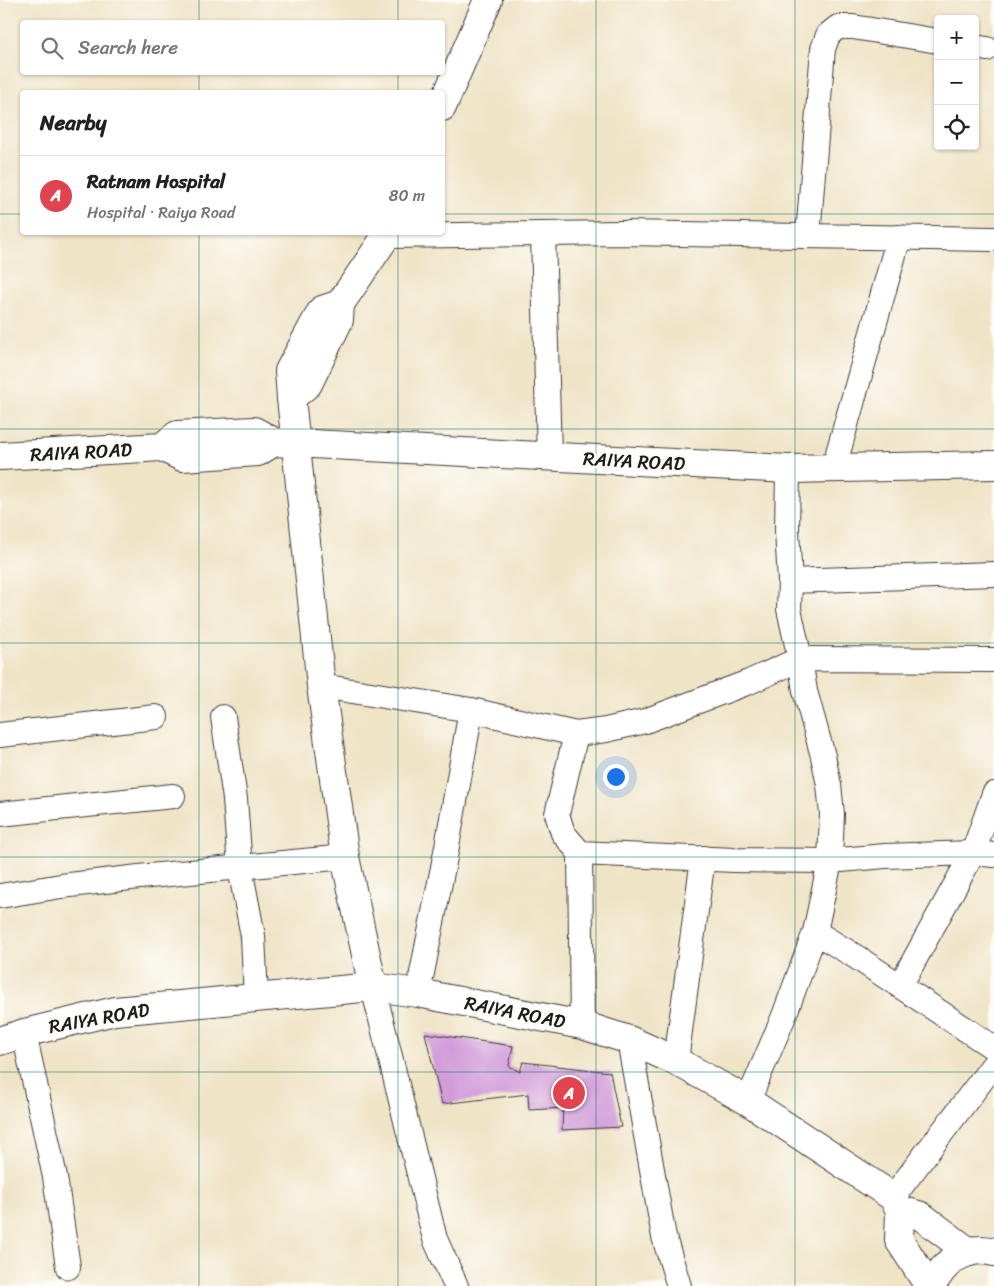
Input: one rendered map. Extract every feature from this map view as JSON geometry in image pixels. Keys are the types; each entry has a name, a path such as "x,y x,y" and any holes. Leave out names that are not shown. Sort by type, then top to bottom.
{"street":[{"path":"445,100 488,0"},
{"path":"808,236 823,49 828,35 838,27 852,27 934,40"},
{"path":"445,234 623,233 994,239"},
{"path":"543,234 549,457"},
{"path":"388,235 340,304 339,320 308,384 291,398 284,443 321,686 344,858 373,987 435,1239 456,1286"},
{"path":"834,467 899,237"},
{"name":"RAIYA ROAD","path":"0,456 162,447 176,435 254,431 284,443 788,469 994,465"},
{"path":"748,1101 787,1008 815,932 830,861 832,814 829,785 805,691 789,609 788,469"},
{"path":"790,581 994,574"},
{"path":"321,686 471,710 576,734 606,730 645,720 749,682 800,659 994,660"},
{"path":"418,994 471,710"},
{"path":"0,735 156,717"},
{"path":"224,717 235,799 240,868 253,936 256,998"},
{"path":"576,734 557,814 563,833 580,853 582,1025"},
{"path":"900,986 983,854 994,794"},
{"path":"0,814 173,796"},
{"path":"580,853 734,860 830,861 885,856 983,854"},
{"path":"0,896 139,876 344,858"},
{"path":"676,1061 703,858"},
{"path":"815,932 852,954 994,1048"},
{"name":"RAIYA ROAD","path":"12,1037 115,1011 373,987 582,1025 629,1040 676,1061 748,1101 897,1203 986,1248"},
{"path":"12,1037 55,1177 68,1267"},
{"path":"629,1040 664,1237 679,1286"},
{"path":"986,1248 952,1259 938,1272 930,1286 899,1240 897,1203 994,1064"}],"building":[{"path":"425,1033 513,1046 509,1066 520,1072 523,1062 610,1072 621,1127 562,1130 563,1108 529,1110 528,1094 442,1104"}],"place":[{"name":"Ratnam Hospital","path":"569,1093"}]}
